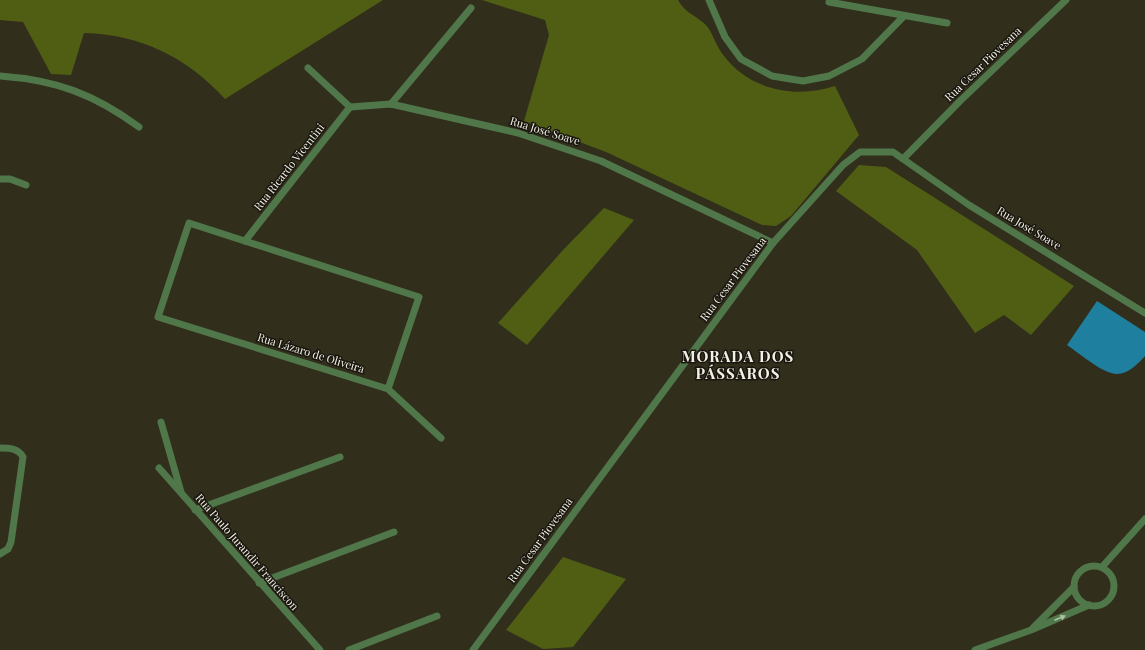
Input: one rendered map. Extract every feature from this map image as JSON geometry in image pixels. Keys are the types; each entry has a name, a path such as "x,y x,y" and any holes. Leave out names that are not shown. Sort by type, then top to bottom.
{"street":[{"path":"708,0 725,36 741,58 772,76 803,81 829,76 862,58 904,16"},
{"name":"Rua Cesar Piovesana","path":"473,650 774,242 844,164 860,152 893,152 903,159 960,101 1066,0"},
{"path":"829,2 947,23"},
{"path":"391,104 471,8"},
{"path":"308,68 350,107"},
{"path":"0,76 24,78 55,84 85,94 113,108 139,127"},
{"name":"Rua José Soave","path":"350,107 391,104 518,133 601,161 774,242"},
{"name":"Rua Ricardo Vicentini","path":"245,241 350,107"},
{"name":"Rua José Soave","path":"903,159 969,205 1145,313"},
{"path":"0,179 10,179 26,185"},
{"name":"Rua Lázaro de Oliveira","path":"245,241 189,223 158,317 388,389 441,438"},
{"path":"245,241 419,297 388,389"},
{"path":"161,422 181,494"},
{"path":"0,448 13,449 20,452 22,463 11,542 8,549 0,554"},
{"path":"195,510 340,457"},
{"name":"Rua Paulo Jurandir Franciscon","path":"159,468 259,583 320,650"},
{"path":"1102,567 1145,519"},
{"path":"259,583 394,532"},
{"path":"1031,630 1074,587 1078,574 1082,569 1089,566 1102,567 1112,576 1114,589 1108,600 1096,606 1089,605 1078,599 1074,587"},
{"path":"975,650 1031,630 1089,605"},
{"path":"349,650 437,616"}],"green space":[{"path":"0,0 383,0 225,99 211,84 179,60 162,51 143,44 105,34 84,33 71,75 51,74 23,22 0,20"},
{"path":"482,0 678,0 680,4 705,24 724,56 735,68 747,77 774,89 789,91 804,92 835,86 859,135 791,216 776,226 762,225 606,152 524,121 549,35 545,20"},
{"path":"859,165 886,167 1074,286 1031,335 1004,315 975,333 917,250 836,191"},
{"path":"604,208 634,220 527,345 498,323 564,249"},
{"path":"563,557 626,579 573,647 543,649 506,630"}],"water":[{"path":"1097,301 1145,332 1145,356 1136,365 1121,374 1105,371 1067,345"}],"district":[{"name":"MORADA DOS PÁSSAROS","path":"738,366"}]}
